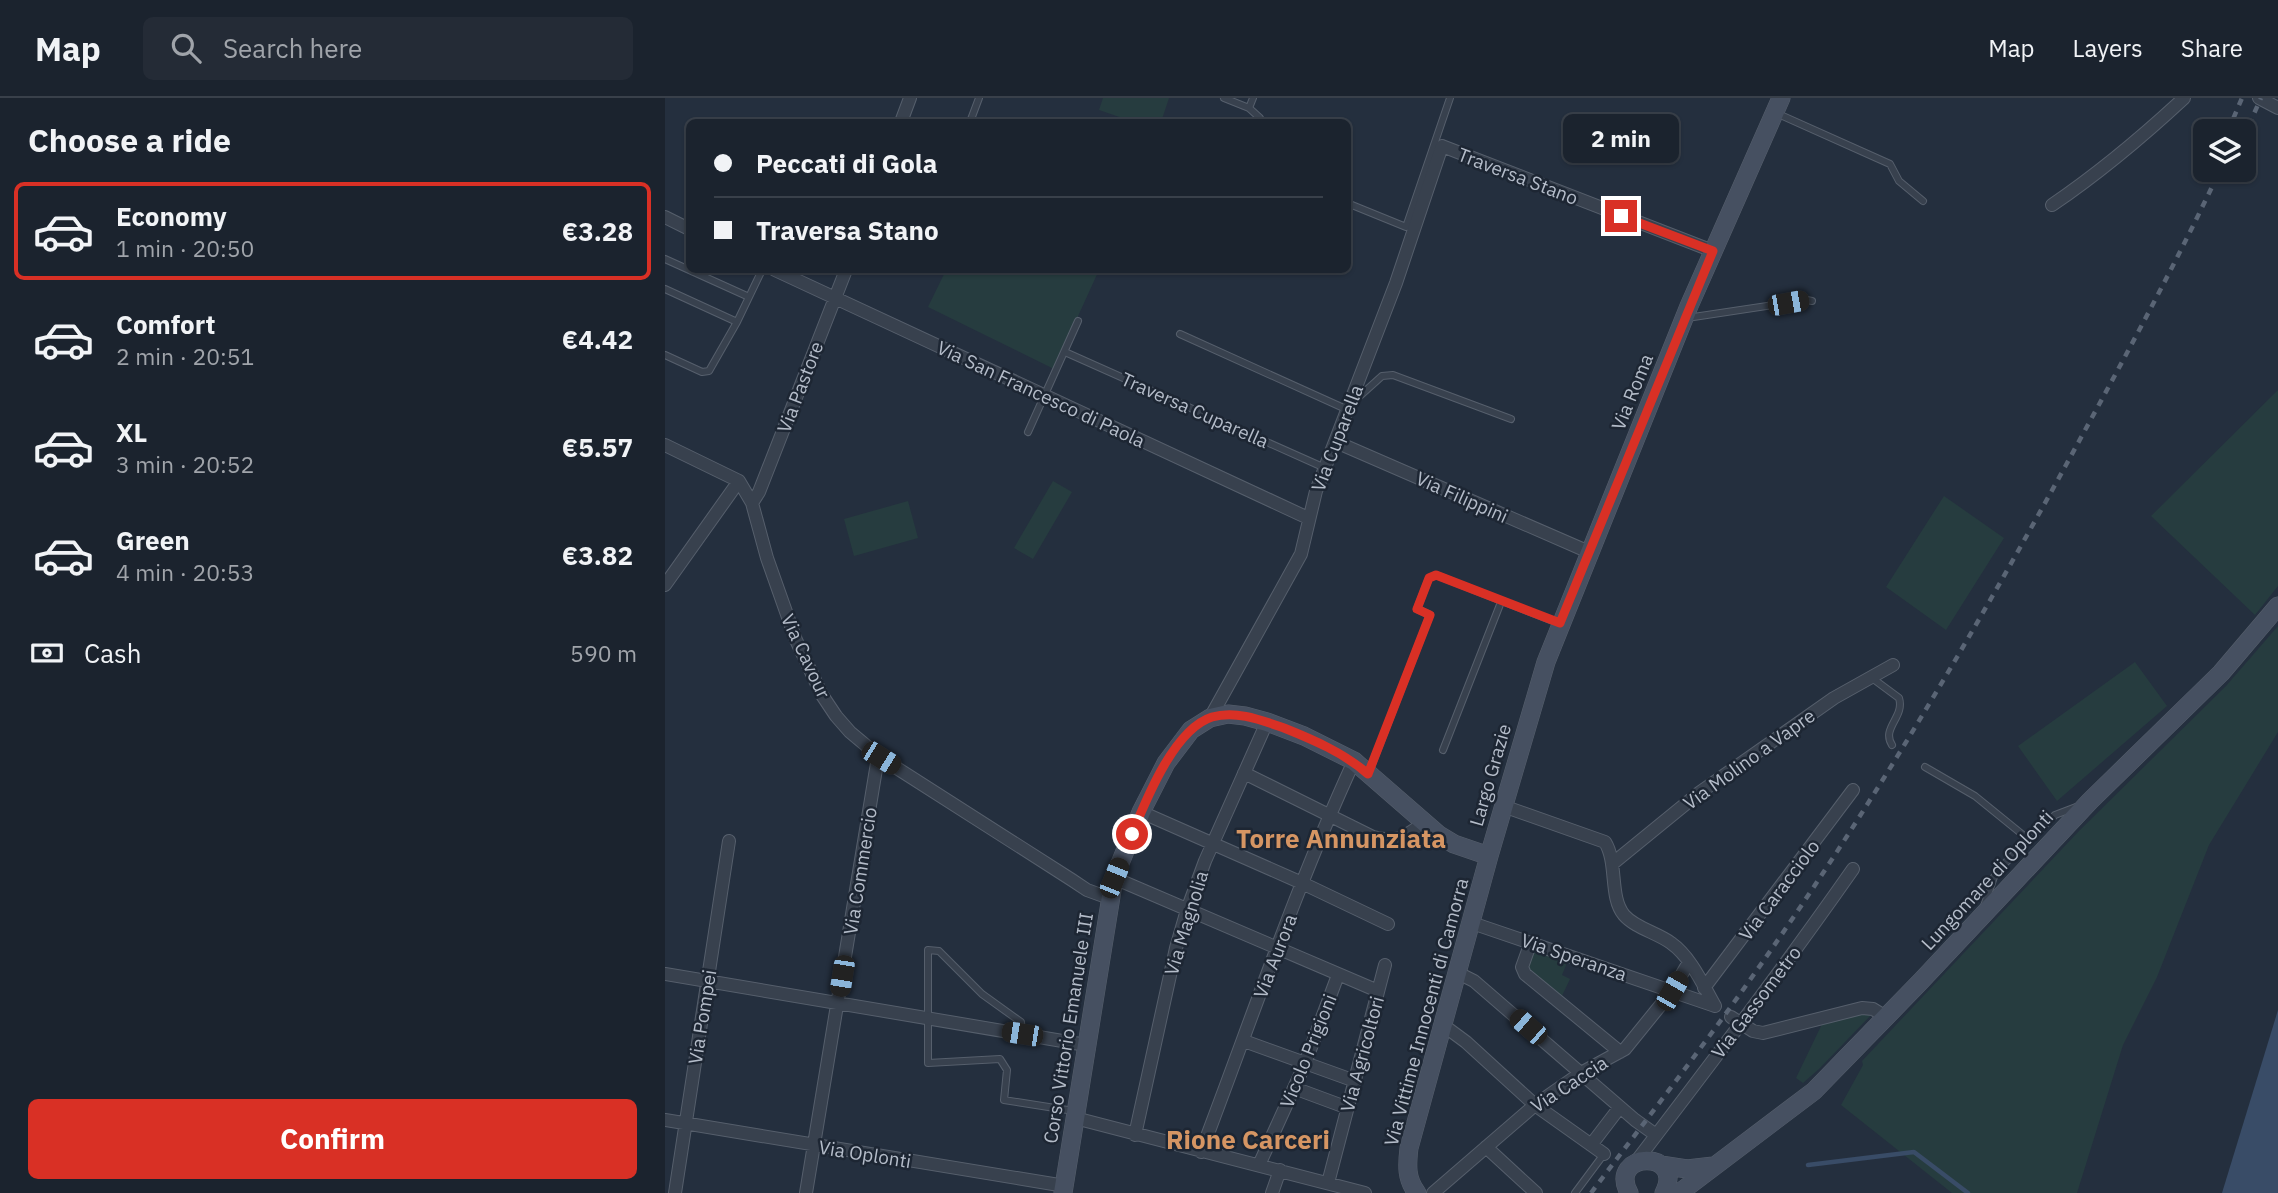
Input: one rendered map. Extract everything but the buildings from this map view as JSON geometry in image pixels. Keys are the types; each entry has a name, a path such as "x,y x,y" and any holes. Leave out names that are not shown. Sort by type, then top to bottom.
{"street":[{"path":"902,119 910,98"},
{"path":"2052,205 2090,180 2184,98"},
{"path":"2259,98 2278,108"},
{"name":"Via Roma","path":"1532,705 1560,623 1777,102"},
{"name":"Traversa Stano","path":"1442,146 1713,251"},
{"name":"Via Cuparella","path":"1210,718 1301,554 1315,491 1396,283 1442,146"},
{"path":"667,222 686,228"},
{"name":"Via San Francesco di Paola","path":"781,273 1308,519"},
{"name":"Via Pastore","path":"752,503 759,492 845,273"},
{"name":"Via Filippini","path":"1336,442 1589,552"},
{"path":"665,445 739,481 665,585"},
{"name":"Via Cavour","path":"739,481 752,503 796,640 822,695 850,732 881,758 1080,885 1109,898"},
{"name":"Lungomare di Oplonti","path":"1679,1193 1814,1091 2090,801 2221,673 2278,606"},
{"name":"Via Molino a Vapre","path":"1612,864 1699,793 1834,698 1893,665"},
{"name":"Largo Grazie","path":"1489,856 1532,705"},
{"path":"1210,718 1237,715 1267,722 1304,736 1354,761 1439,835 1454,844 1489,856"},
{"name":"Corso Vittorio Emanuele III","path":"1064,1189 1114,878 1141,813 1167,763 1186,735 1210,718"},
{"name":"Via Magnolia","path":"1135,1135 1176,948 1187,910 1213,843 1267,722"},
{"name":"Via Commercio","path":"806,1193 877,763 881,758"},
{"name":"Via Aurora","path":"1201,1152 1302,883 1354,761"},
{"path":"1244,773 1373,837 1387,841 1403,838 1424,823"},
{"name":"Via Caracciolo","path":"1705,988 1853,790"},
{"path":"1503,806 1605,842 1610,851 1617,902 1625,916 1682,951 1705,988"},
{"path":"1141,813 1213,843 1388,924"},
{"name":"Via Pompei","path":"675,1193 729,841"},
{"name":"Via Vittime Innocenti di Camorra","path":"1409,1188 1409,1148 1489,856"},
{"name":"Via Gassometro","path":"1630,1169 1735,1020 1780,973 1853,869"},
{"path":"1114,878 1378,991"},
{"name":"Via Speranza","path":"1472,923 1715,1006 1705,988"},
{"path":"1531,942 1522,967 1525,974 1620,1052"},
{"name":"Via Caccia","path":"1433,1193 1535,1105 1632,1042 1672,991 1689,962"},
{"name":"Via Agricoltori","path":"1328,1183 1385,965"},
{"path":"1458,972 1474,981 1654,1133 1658,1163 1667,1176 1668,1183 1664,1193"},
{"path":"665,974 1086,1045"},
{"name":"Vicolo Prigioni","path":"1259,1165 1294,1088 1338,975"},
{"path":"1735,1020 1753,1031 1763,1032 1862,1008 1882,1012 1886,1017"},
{"path":"1443,1025 1466,1042 1535,1105 1604,1154"},
{"path":"1244,1041 1355,1081"},
{"path":"1294,1088 1347,1108"},
{"path":"1591,1145 1620,1107"},
{"path":"1076,1115 1135,1135 1366,1193"},
{"name":"Via Oplonti","path":"665,1120 1064,1189"},
{"path":"1486,1147 1536,1193"},
{"path":"1619,1193 1630,1169 1644,1160 1687,1169 1713,1166"},
{"path":"1629,1193 1625,1182 1630,1169"},
{"path":"1272,1193 1280,1170"}],"lane":[{"path":"970,119 979,98"},
{"path":"1224,98 1249,108 1260,119"},
{"path":"1249,108 1253,98"},
{"path":"1351,205 1406,227 1450,98"},
{"path":"1777,102 1890,164 1899,181 1923,201"},
{"path":"665,259 686,268"},
{"path":"696,273 749,297"},
{"path":"665,355 702,372 709,371 761,273"},
{"path":"665,289 737,322"},
{"path":"1685,318 1812,301"},
{"path":"1028,432 1078,321"},
{"path":"1180,334 1349,407 1382,376 1393,375 1511,419"},
{"name":"Traversa Cuparella","path":"1065,352 1325,468"},
{"path":"1368,774 1430,615 1417,609 1429,578 1436,575 1560,623"},
{"path":"1443,750 1501,601"},
{"path":"1871,677 1899,698 1901,703 1901,712 1889,730 1888,739 1892,745"},
{"path":"1925,767 1975,796 2028,839"},
{"path":"1981,917 1994,877 2028,839 2055,815 2090,801"},
{"path":"1022,1034 1021,1022 982,994 939,951 928,950 928,1063 1000,1059 1007,1070 1004,1100 1076,1115"},
{"path":"1575,1193 1604,1154"}],"green space":[{"path":"1103,98 1169,98 1162,119 1125,119 1099,110"},
{"path":"945,273 1098,273 1054,369 928,307"},
{"path":"2278,390 2278,586 2255,615 2151,516"},
{"path":"1053,481 1072,492 1033,559 1014,548"},
{"path":"1944,496 2004,538 1946,630 1886,587"},
{"path":"908,501 918,538 854,556 844,519"},
{"path":"2278,626 2278,732 2209,845 2157,977 2123,1045 2077,1193 1952,1193 1841,1105 1863,1065 1862,1061 2079,831 2226,686"},
{"path":"2135,662 2167,706 2057,801 2018,746"},
{"path":"1532,947 1569,958 1562,975 1570,979 1562,996 1526,967"},
{"path":"1843,1015 1871,1015 1803,1083 1796,1078 1822,1024"}],"water":[{"path":"2278,1010 2278,1193 2222,1193"}],"waterway":[{"path":"1808,1165 1914,1152 1968,1193"}],"railway":[{"path":"2233,119 2242,98"},
{"path":"2252,119 2261,98"},
{"path":"1591,1193 1764,960 1884,778 1959,654 2066,465 2165,282 2214,182"}],"district":[{"name":"Torre Annunziata","path":"1341,838"},
{"name":"Rione Carceri","path":"1248,1139"}],"route":[{"path":"1132,834 1167,763 1186,735 1210,718 1245,716 1267,722 1304,736 1354,761 1368,774 1430,615 1417,609 1429,578 1436,575 1560,623 1713,251 1621,216"}]}
